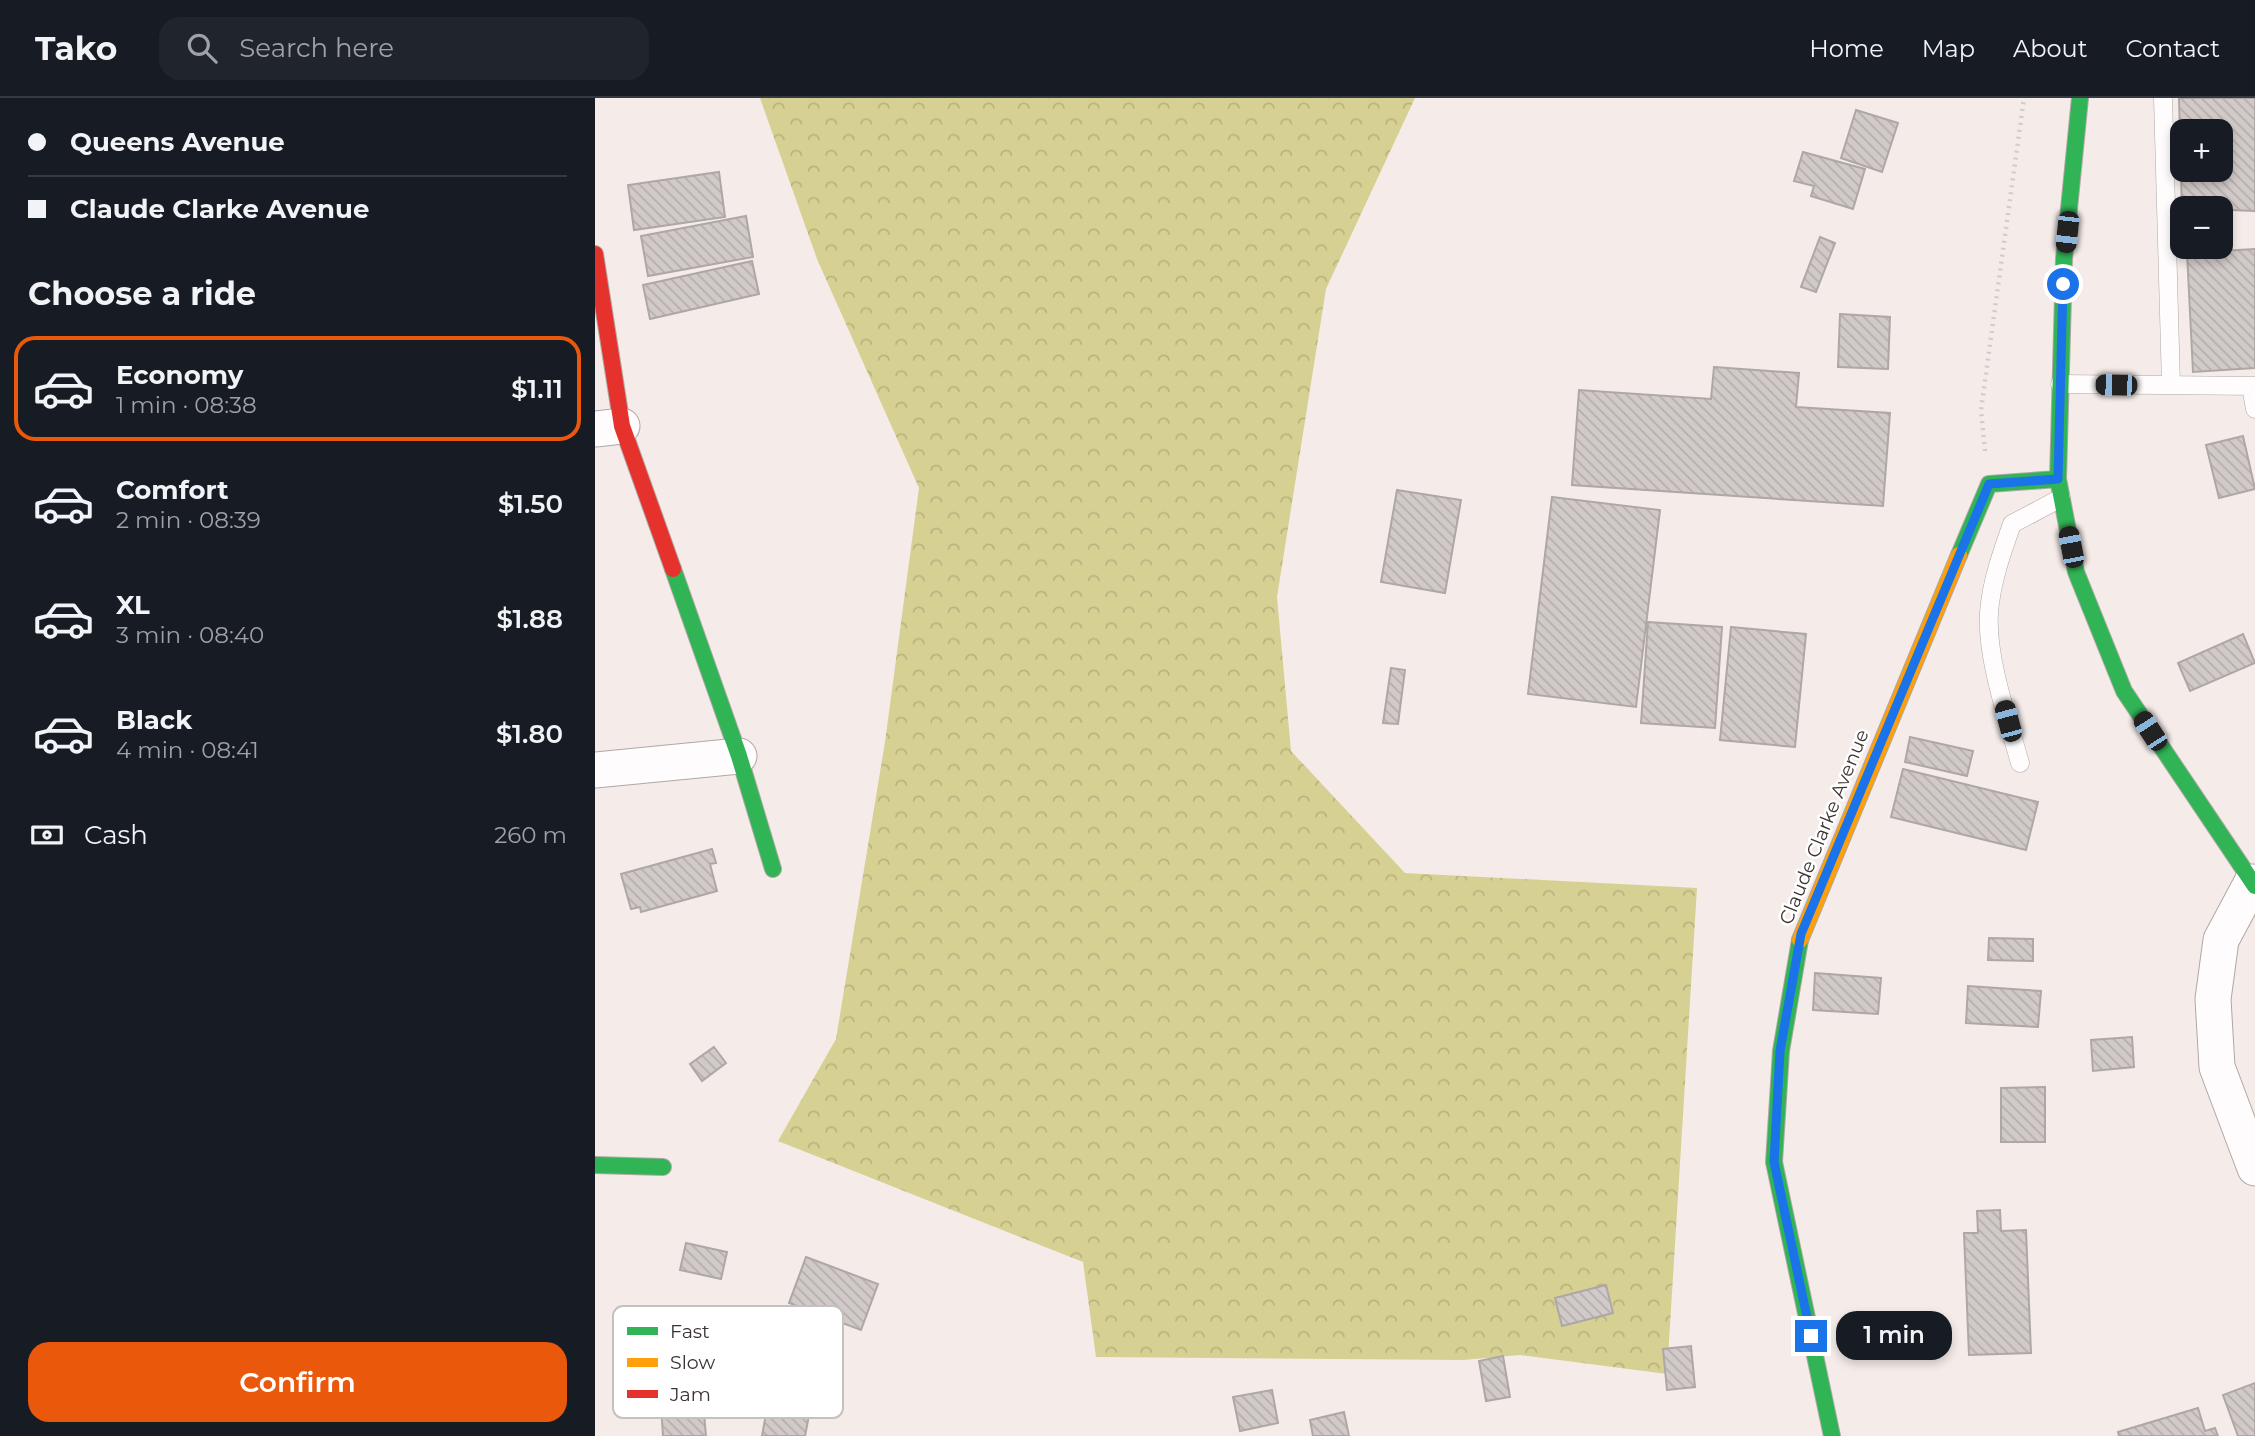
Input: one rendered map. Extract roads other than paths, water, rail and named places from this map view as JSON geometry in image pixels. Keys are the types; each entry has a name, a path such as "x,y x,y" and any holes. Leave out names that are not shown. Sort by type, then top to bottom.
{"street":[{"path":"2080,98 2064,258 2058,479 2061,498 2076,572 2124,691 2253,884 2221,940 2213,999 2217,1068 2255,1168"},
{"path":"595,254 609,427 739,756 773,869"},
{"name":"Claude Clarke Avenue","path":"1832,1436 1774,1162 1780,1051 1801,934 1989,484 2058,479"},
{"path":"595,770 739,756"},
{"path":"595,1165 663,1167"}],"lane":[{"path":"2163,98 2171,386"},
{"path":"2060,384 2253,386 2255,408"},
{"path":"2020,763 1997,679 1989,614 1999,559 2012,524 2061,498"}]}
